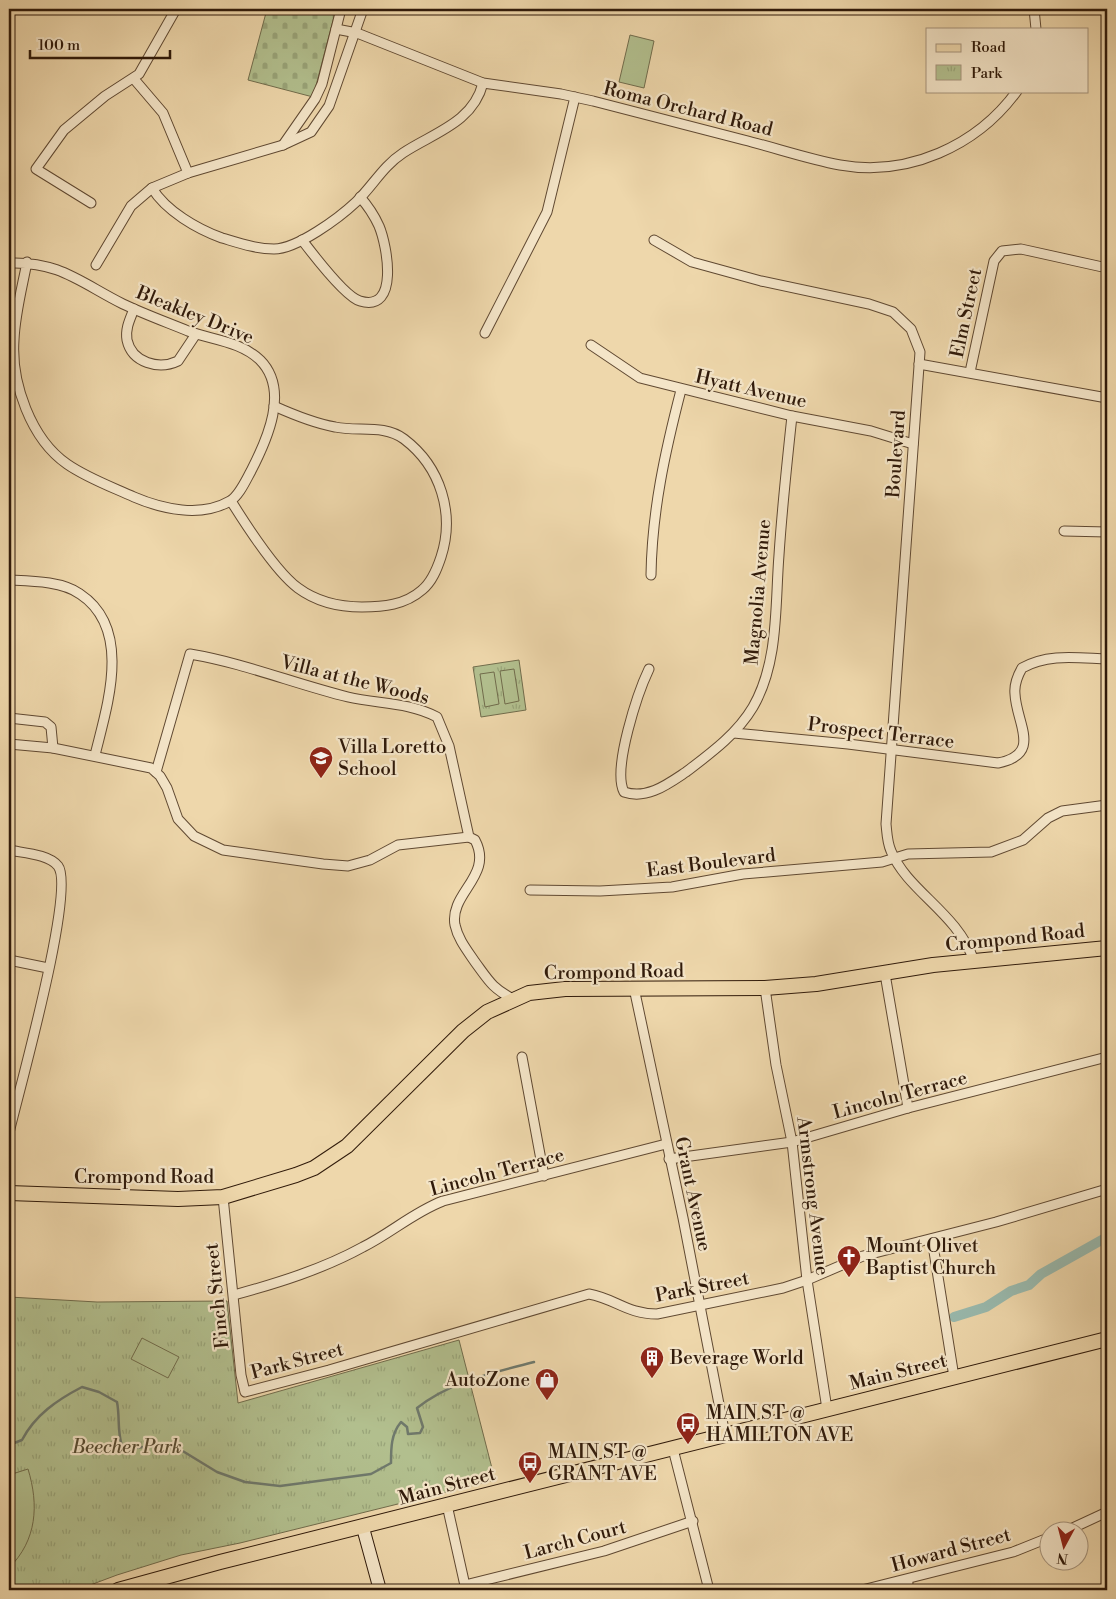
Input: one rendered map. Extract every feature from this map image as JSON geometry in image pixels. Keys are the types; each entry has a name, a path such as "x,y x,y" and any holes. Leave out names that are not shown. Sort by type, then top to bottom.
{"main road":[{"name":"Crompond Road","path":"9,1193 170,1199 223,1197 296,1176 331,1158 365,1130 464,1032 487,1012 513,999 548,990 765,988 816,984 974,961 1107,948"},
{"name":"Main Street","path":"118,1590 220,1562 363,1528 447,1505 1107,1339"}],"street":[{"path":"91,203 36,169 64,130 105,96 134,79 149,57 176,9"},
{"path":"283,145 316,99 322,84 341,9"},
{"path":"96,265 131,206 152,188 188,173 283,145 311,132 329,106 357,33 363,9"},
{"path":"1034,9 1036,28"},
{"name":"Roma Orchard Road","path":"336,29 357,33 483,83 575,97 840,164 870,166 913,162 949,150 979,130 1007,105 1016,92"},
{"path":"134,79 163,113 188,173"},
{"path":"152,188 160,201 176,213 215,235 251,247 285,248 302,240 336,218 360,197 388,164 402,153 435,136 463,117 480,94 483,83"},
{"path":"485,333 547,212 575,97"},
{"path":"302,240 317,260 353,298 368,302 383,296 387,290 388,278 380,228 373,212 360,197"},
{"name":"Boulevard","path":"654,240 692,262 761,281 868,304 893,312 904,320 916,337 920,352 886,824 888,842 894,858"},
{"name":"Elm Street","path":"970,372 994,261 1002,251 1021,249 1107,268"},
{"path":"27,262 14,341 15,362 26,408 38,434 67,464 105,484 167,508 204,510 231,501 265,550 296,587 316,599 345,607 381,607 405,601 422,590 438,565 444,548 447,520 444,495 420,452 402,438 381,429 337,428 317,423 274,406"},
{"name":"Bleakley Drive","path":"9,263 27,262 52,266 134,309 196,334 237,345 260,360 273,381 274,406 264,445 246,482 231,501"},
{"path":"134,309 127,327 128,341 133,352 146,362 162,366 178,361 196,334"},
{"name":"Hyatt Avenue","path":"591,345 640,378 681,390 792,416 871,431 913,444"},
{"path":"919,364 1107,398"},
{"path":"650,575 651,542 658,488 681,390"},
{"name":"Magnolia Avenue","path":"649,669 640,688 620,773 624,792 640,795 655,791 710,754 734,733 754,706 771,660 783,492 792,416"},
{"path":"1064,531 1107,532"},
{"path":"9,580 56,585 80,593 95,608 102,620 109,639 113,663 107,705 95,755"},
{"name":"Villa at the Woods","path":"156,772 190,654 214,658 350,697 412,707 437,717 449,746 469,837 475,840 480,854 476,875 455,909 454,924 458,936 496,990 513,999"},
{"name":"Prospect Terrace","path":"734,733 891,749 998,763 1008,761 1020,752 1024,737 1014,692 1018,674 1022,668 1037,659 1107,658"},
{"path":"9,718 45,722 51,727 53,748"},
{"path":"9,744 53,748 95,755 151,768 156,772 166,788 178,819 194,836 223,850 348,866 370,860 398,845 469,837"},
{"name":"East Boulevard","path":"530,890 600,891 672,887 743,874 851,865 908,854 991,852 1023,840 1048,818 1062,811 1107,805"},
{"path":"9,850 52,860 62,873 58,929 9,1133"},
{"path":"894,858 901,869 954,924 969,947 974,961"},
{"path":"9,960 48,968"},
{"path":"884,974 908,1108"},
{"name":"Grant Avenue","path":"634,988 725,1435"},
{"name":"Armstrong Avenue","path":"765,988 776,1065 792,1142 808,1280 827,1410"},
{"path":"522,1057 544,1176"},
{"name":"Lincoln Terrace","path":"669,1159 792,1142 908,1108 1107,1057"},
{"name":"Lincoln Terrace","path":"234,1295 313,1270 362,1248 393,1231 424,1209 443,1201 666,1144"},
{"name":"Park Street","path":"245,1392 330,1370 589,1294 601,1296 629,1311 642,1314 700,1306 808,1280 863,1256 932,1239 1107,1189"},
{"name":"Finch Street","path":"223,1197 245,1392"},
{"path":"932,1239 954,1377"},
{"path":"673,1449 709,1590"},
{"path":"447,1505 466,1588"},
{"path":"1086,1522 1107,1512"},
{"name":"Larch Court","path":"466,1588 604,1550 693,1522"},
{"path":"363,1528 380,1590"},
{"name":"Howard Street","path":"862,1590 1012,1552 1038,1542"},
{"path":"892,1590 925,1574"}],"green space":[{"path":"267,9 336,9 313,97 248,80"},
{"path":"630,35 654,41 644,88 619,82"},
{"path":"519,660 526,710 481,717 473,667"},
{"path":"514,669 519,701 505,704 500,671"},
{"path":"494,672 499,704 485,707 480,674"},
{"name":"Beecher Park","path":"9,1297 97,1302 227,1301 238,1403 459,1340 495,1480 240,1543 181,1555 77,1590 9,1590"},
{"path":"142,1338 179,1357 168,1378 131,1359"},
{"path":"28,1469 34,1496 33,1522 25,1546 9,1568 9,1475"}],"waterway":[{"path":"954,1317 986,1307 1011,1291 1029,1285 1041,1274 1107,1237"},
{"path":"9,1445 22,1440 40,1416 64,1397 82,1387 99,1392 117,1402 122,1446 134,1448 164,1445 181,1450 217,1472 245,1482 280,1486 371,1474 391,1463 393,1436 401,1422 407,1427 408,1434 420,1433 423,1427 417,1408 430,1399 458,1384 534,1362"}],"place":[{"name":"Villa Loretto School","path":"321,779"},
{"name":"Mount Olivet Baptist Church","path":"849,1278"},
{"name":"Beverage World","path":"652,1379"},
{"name":"AutoZone","path":"547,1401"},
{"name":"MAIN ST @ HAMILTON AVE","path":"688,1445"},
{"name":"MAIN ST @ GRANT AVE","path":"530,1484"}]}
